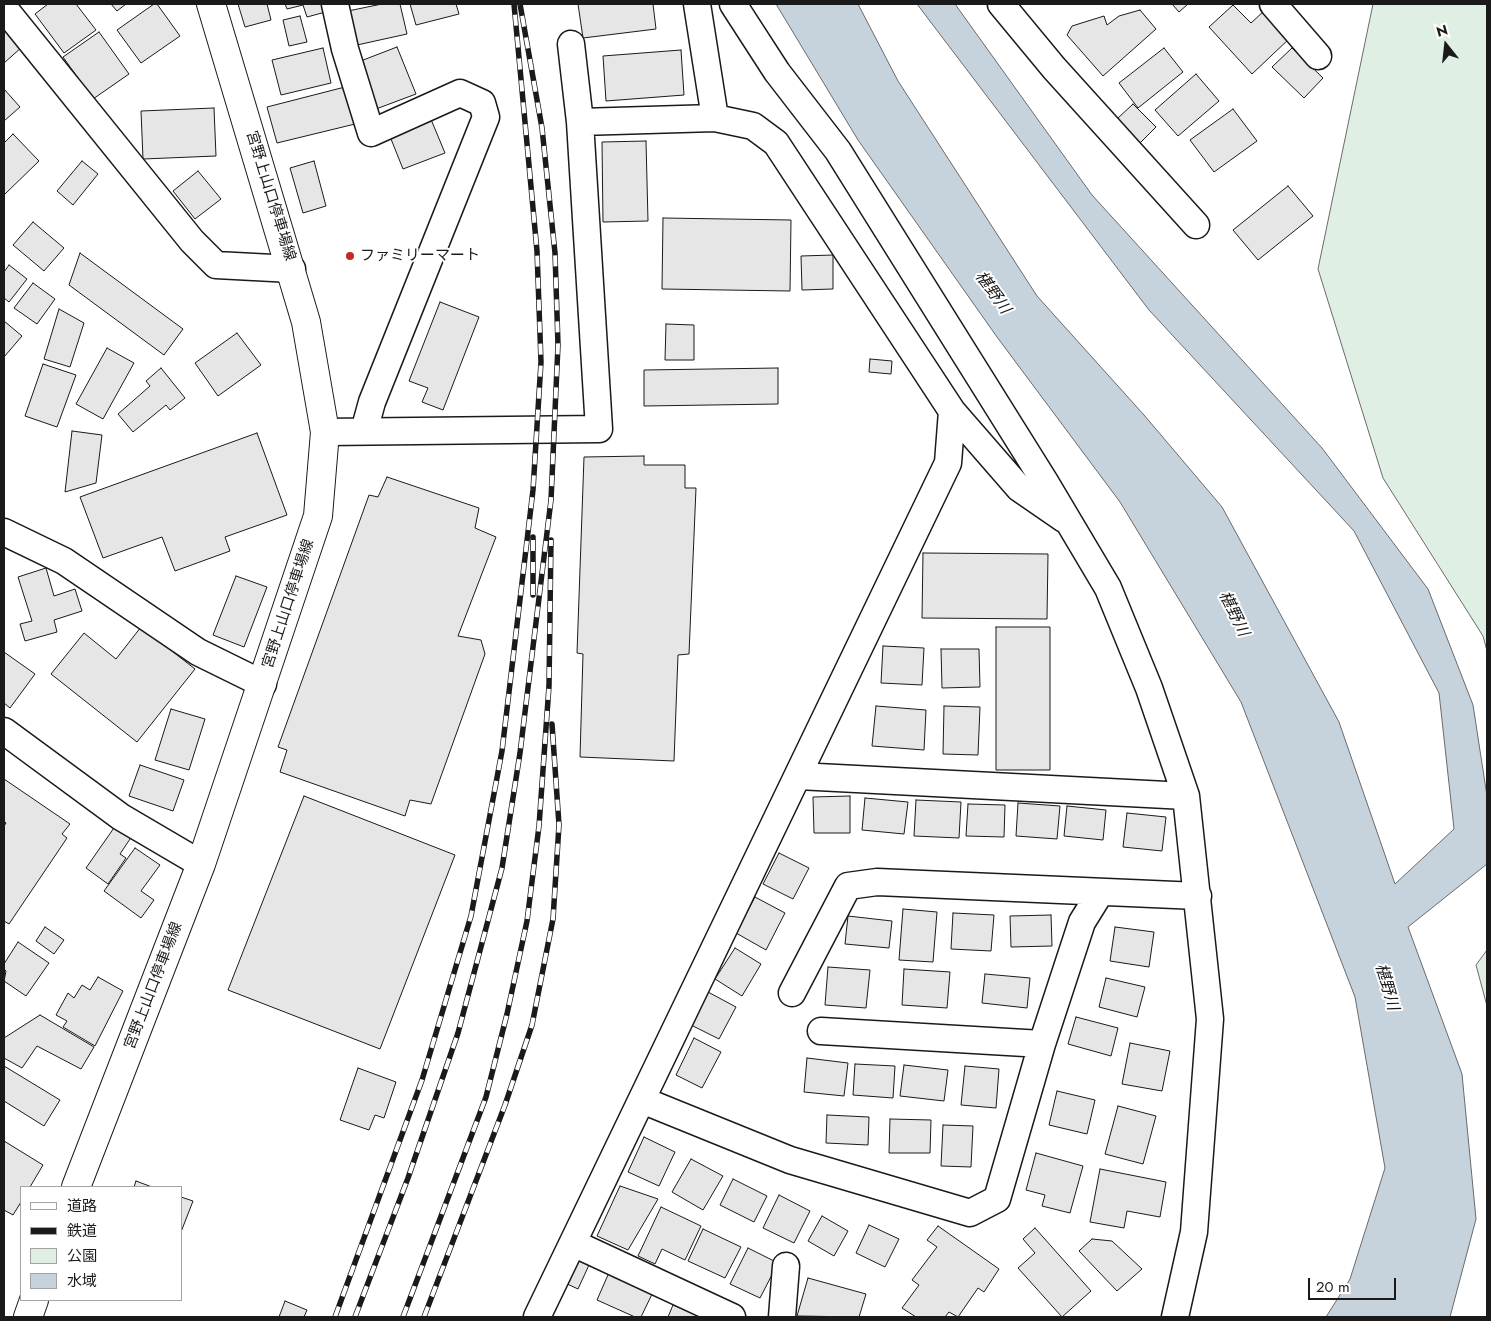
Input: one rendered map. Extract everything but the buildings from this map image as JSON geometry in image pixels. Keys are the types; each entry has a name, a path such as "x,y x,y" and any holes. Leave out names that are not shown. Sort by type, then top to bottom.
{"main road":[{"name":"宮野上山口停車場線","path":"76,1186 201,864 318,516 325,432 306,322 292,269 211,4"},
{"path":"28,1317 34,1301"}],"street":[{"path":"335,4 345,49 370,134 460,93 482,102 486,117 372,402 364,431"},
{"path":"697,4 715,118"},
{"path":"733,4 777,72 838,151 1045,482 1108,588 1149,688 1186,796 1210,1020 1194,1232 1175,1317"},
{"path":"1001,4 1054,68 1196,225"},
{"path":"1273,4 1318,56"},
{"path":"4,8 192,241 216,265 292,269"},
{"path":"325,432 598,429 580,122 570,44"},
{"path":"580,122 715,118 753,126 776,142 952,411 1019,488 1067,521"},
{"path":"537,1317 948,463 952,411"},
{"path":"4,532 64,562 198,652 263,684"},
{"path":"4,731 120,817 201,864"},
{"path":"798,776 1186,796"},
{"path":"792,994 848,886 877,882 1198,896"},
{"path":"642,1100 790,1160 970,1214 997,1200 1042,1044 1082,922 1100,893"},
{"path":"821,1031 1042,1044"},
{"path":"573,1242 732,1317"},
{"path":"782,1317 786,1266"}],"green space":[{"path":"1373,4 1487,4 1487,651 1483,636 1383,478 1318,269"},
{"path":"1487,950 1487,1006 1476,965"}],"water":[{"name":"椹野川","path":"776,4 858,4 898,81 1037,296 1144,415 1222,507 1339,722 1395,884 1454,829 1439,693 1354,531 1149,310 917,4 955,4 1092,195 1322,448 1428,589 1473,705 1487,796 1487,864 1408,927 1462,1074 1476,1219 1450,1317 1326,1317 1350,1279 1385,1168 1355,997 1241,702 1120,502 997,337 858,140"}],"railway":[{"path":"335,1317 422,1080 471,916 502,751 533,490 541,362 537,251 514,4"},
{"path":"355,1317 408,1178 458,1033 502,868 520,753 551,500 558,345 555,253 542,128 520,4"},
{"path":"533,537 533,595"},
{"path":"403,1317 486,1097 507,1014 527,921 539,826 549,686 551,540"},
{"path":"424,1317 505,1105 532,1025 553,919 559,825 552,724"}],"place":[{"name":"ファミリーマート","path":"350,256"}]}
